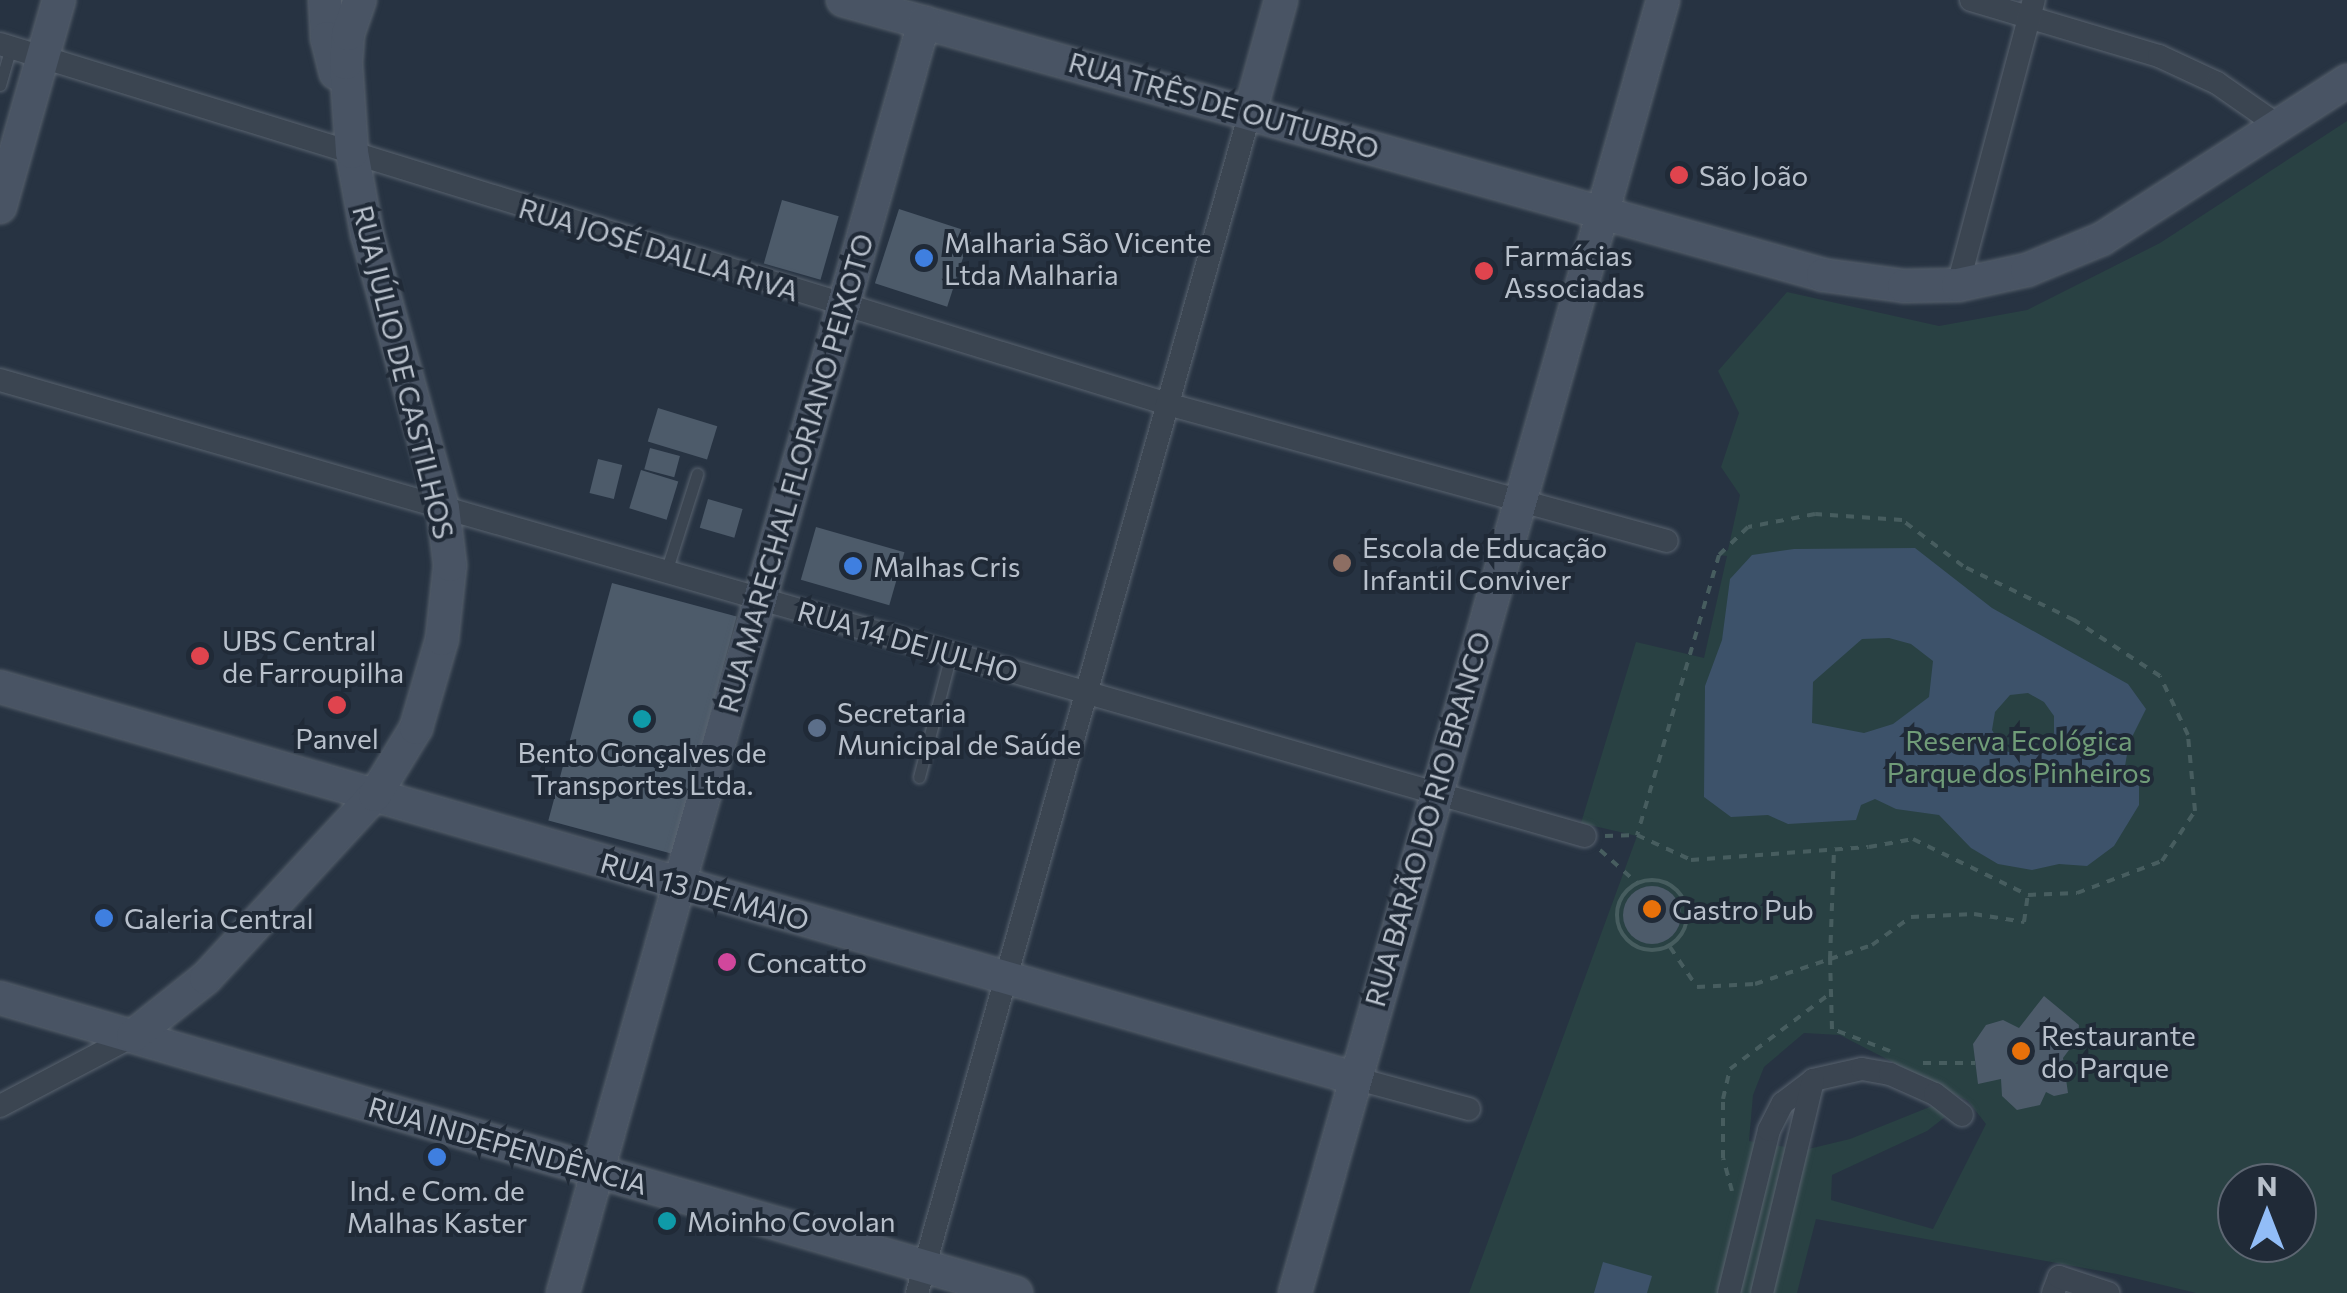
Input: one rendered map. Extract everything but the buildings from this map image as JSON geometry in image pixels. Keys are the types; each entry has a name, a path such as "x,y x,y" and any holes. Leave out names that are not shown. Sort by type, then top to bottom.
{"street":[{"path":"3,186 16,128 60,0"},
{"name":"RUA JÚLIO DE CASTILHOS","path":"326,0 326,38 346,101"},
{"name":"RUA JÚLIO DE CASTILHOS","path":"0,1106 133,1036 206,978 375,795 416,728 442,640 450,565 443,508 367,234 352,152 346,101 348,34 360,0"},
{"name":"RUA TRÊS DE OUTUBRO","path":"842,0 926,11 1250,112 1823,275 1904,286 1958,285 2027,270 2102,239 2347,81"},
{"path":"920,1280 1281,0"},
{"name":"RUA BARÃO DO RIO BRANCO","path":"1295,1293 1662,0"},
{"path":"1971,0 2032,8 2160,56 2218,83 2276,124"},
{"path":"1958,285 2032,8"},
{"name":"RUA MARECHAL FLORIANO PEIXOTO","path":"562,1293 926,11"},
{"name":"RUA JOSÉ DALLA RIVA","path":"6,46 1168,404 1667,541"},
{"name":"RUA 14 DE JULHO","path":"0,380 1585,836"},
{"name":"RUA 13 DE MAIO","path":"0,687 1469,1109"},
{"name":"RUA INDEPENDÊNCIA","path":"0,998 597,1171 920,1280 1016,1293"},
{"path":"1729,1293 1769,1130 1783,1103 1813,1080 1862,1070 1890,1074 1935,1094 1962,1115"},
{"path":"1762,1293 1813,1080"},
{"path":"2056,1285 2108,1293"}],"lane":[{"path":"0,85 6,46"},
{"path":"666,572 697,474"},
{"path":"919,777 951,654"}],"path":[{"path":"1585,836 1637,835 1691,860 1834,849 1912,838 2028,894 2077,892 2162,861 2195,811 2188,735 2160,676 2074,620 1963,566 1902,520 1815,514 1748,527 1720,555 1637,835"},
{"path":"1585,836 1638,883"},
{"path":"1834,849 1832,1028 1924,1064 1976,1063"},
{"path":"1645,878 1670,882 1686,902 1686,928 1670,947 1645,951 1623,938 1615,915 1623,891 1645,878"},
{"path":"1670,947 1697,987 1755,984 1872,946 1912,917 1974,914 2024,922 2028,894"},
{"path":"1743,1232 1724,1158 1724,1099 1730,1069 1831,993"}],"green space":[{"name":"Reserva Ecológica Parque dos Pinheiros","path":"2347,121 2347,1293 2196,1293 2117,1274 1816,1219 1797,1293 1469,1293 1637,836 1581,823 1636,642 1704,658 1727,556 1719,555 1728,550 1740,495 1721,467 1739,413 1718,371 1787,292 1939,326 2027,310 2160,243","holes":["1804,1033 1840,1035 1968,1101 1986,1124 1933,1229 1831,1200 1832,1175 1927,1131 1945,1117 1937,1104 1850,1139 1804,1150 1749,1141 1753,1095 1764,1067"]}],"water":[{"path":"1915,548 1992,608 2128,684 2146,709 2129,743 2125,766 2139,785 2139,805 2114,846 2087,866 2059,864 2032,870 1998,864 1971,848 1939,815 1896,809 1875,799 1861,805 1856,820 1788,824 1768,815 1731,817 1704,797 1705,686 1722,640 1730,579 1752,555 1794,549","holes":["1889,638 1911,644 1933,661 1929,697 1893,724 1864,733 1812,723 1813,682 1862,639","2028,693 2044,702 2054,716 2054,733 2045,747 2025,756 2005,751 1992,730 1995,712 2010,695"]},
{"path":"1603,1262 1652,1276 1647,1293 1594,1293"}],"place":[{"name":"São João","path":"1679,175"},
{"name":"Malharia São Vicente Ltda Malharia","path":"924,258"},
{"name":"Farmácias Associadas","path":"1484,271"},
{"name":"Escola de Educação Infantil Conviver","path":"1342,563"},
{"name":"Malhas Cris","path":"853,566"},
{"name":"UBS Central de Farroupilha","path":"200,656"},
{"name":"Panvel","path":"337,705"},
{"name":"Bento Gonçalves de Transportes Ltda.","path":"642,719"},
{"name":"Secretaria Municipal de Saúde","path":"817,728"},
{"name":"Gastro Pub","path":"1652,909"},
{"name":"Galeria Central","path":"104,918"},
{"name":"Concatto","path":"727,962"},
{"name":"Restaurante do Parque","path":"2021,1051"},
{"name":"Ind. e Com. de Malhas Kaster","path":"437,1157"},
{"name":"Moinho Covolan","path":"667,1221"}]}
